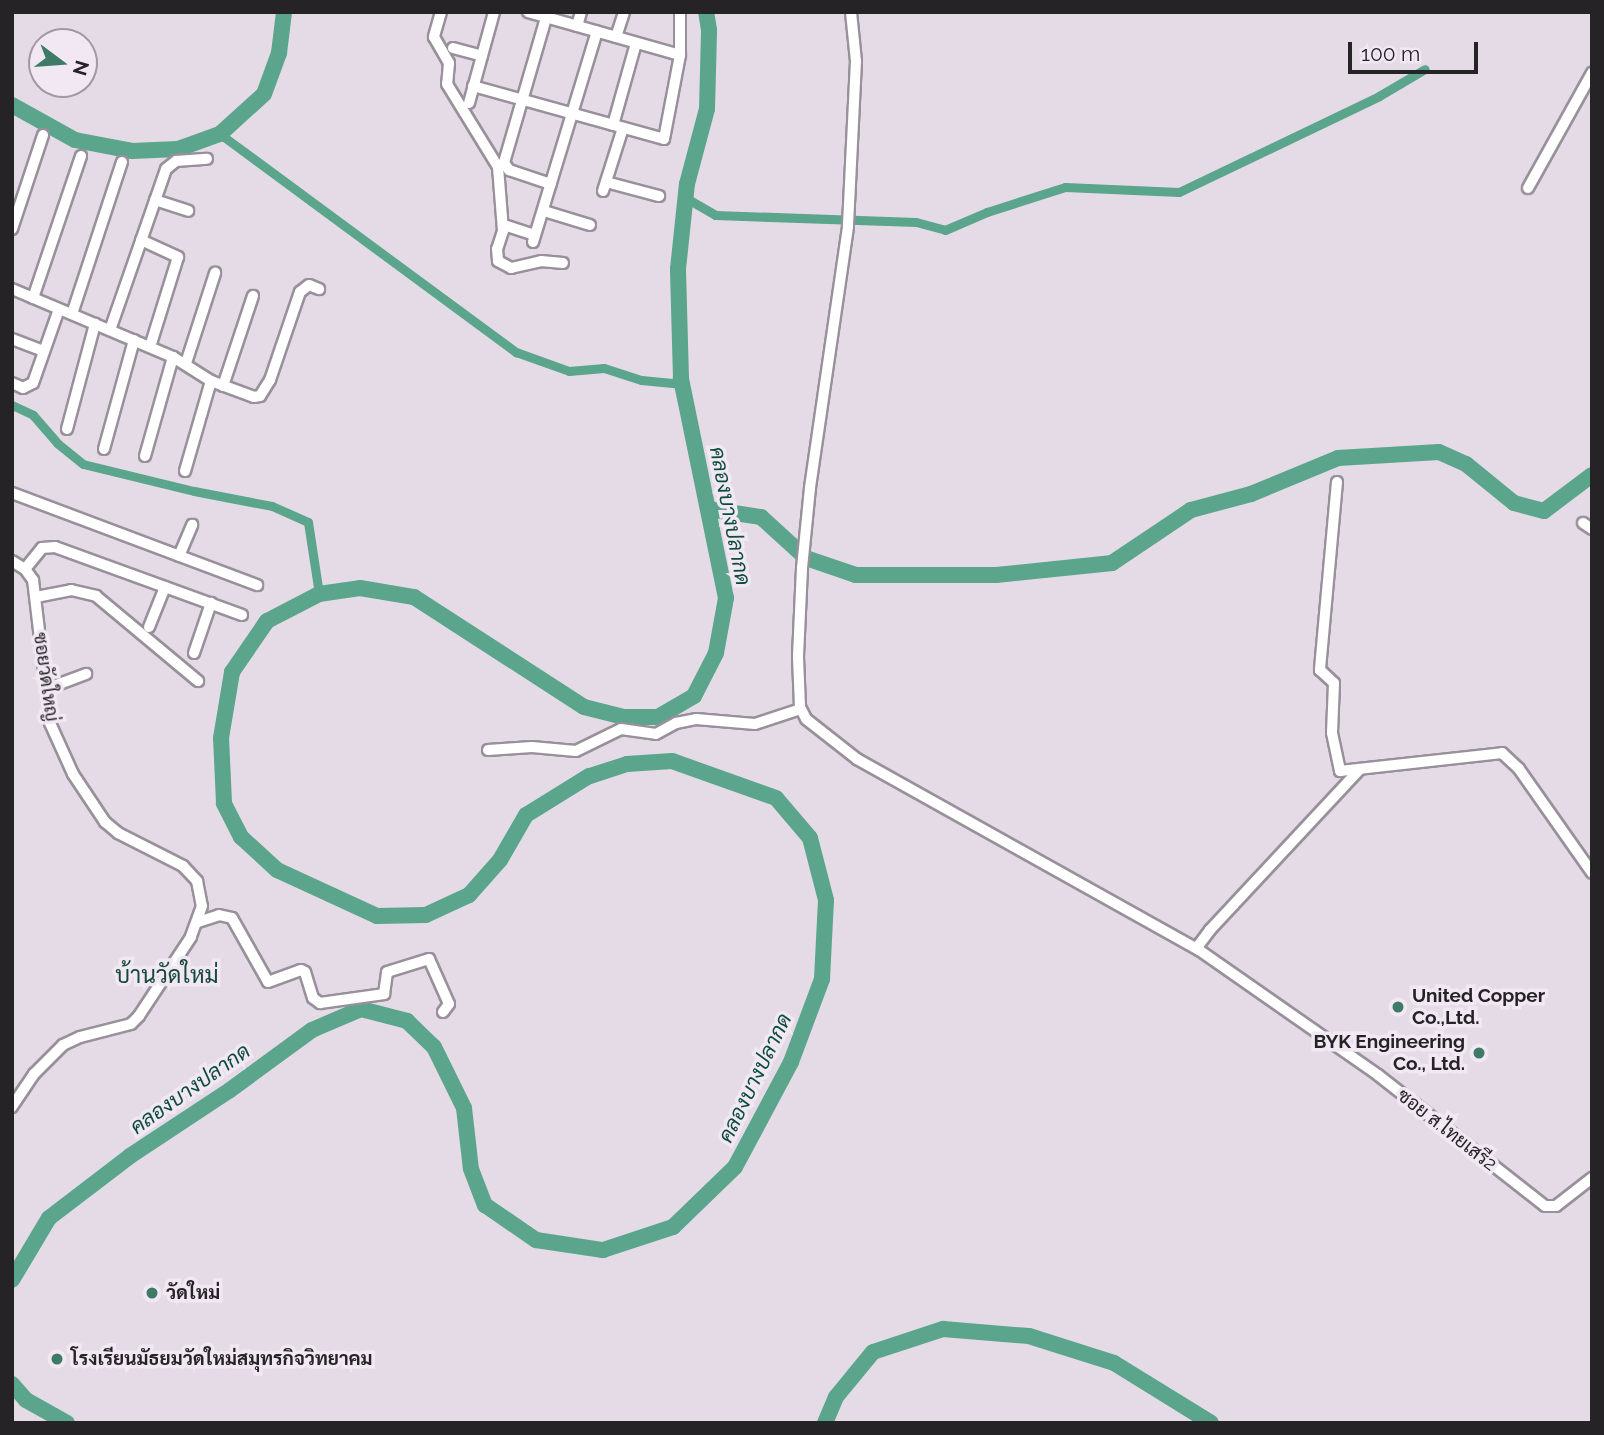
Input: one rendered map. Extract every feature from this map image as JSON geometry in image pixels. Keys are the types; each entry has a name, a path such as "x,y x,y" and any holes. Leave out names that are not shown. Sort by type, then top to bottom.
{"street":[{"path":"441,12 434,37 449,63 447,84 498,167 503,231 497,249 498,261 510,268 541,261 563,263"},
{"path":"468,103 494,12"},
{"path":"577,26 581,12"},
{"path":"616,37 624,12"},
{"path":"473,86 667,138 680,55 680,12"},
{"path":"488,750 532,747 576,751 621,729 656,734 676,723 696,719 755,724 801,709 798,657 802,568 813,465 848,227 856,61 851,12"},
{"path":"551,184 505,168 522,99 538,14 680,55"},
{"path":"508,226 534,239 597,32"},
{"path":"636,43 605,186 659,196"},
{"path":"453,48 482,56"},
{"path":"1528,188 1592,73"},
{"path":"12,229 43,135"},
{"path":"33,298 81,156"},
{"path":"110,330 170,163 207,159"},
{"path":"72,314 122,162"},
{"path":"12,192 22,198"},
{"path":"155,200 188,211"},
{"path":"544,211 590,225"},
{"path":"141,240 178,257 150,347"},
{"path":"186,363 215,274"},
{"path":"12,289 173,357 211,381 249,396 260,396 270,380 300,292 309,285 320,289"},
{"path":"223,386 253,296"},
{"path":"12,383 29,387 59,309"},
{"path":"67,429 95,324"},
{"path":"12,339 44,351"},
{"path":"104,449 134,340"},
{"path":"145,456 173,357"},
{"path":"185,471 211,381"},
{"path":"1337,482 1320,670 1334,683 1332,733 1340,771 1502,753 1519,769 1592,873"},
{"path":"12,493 257,585"},
{"path":"1583,523 1592,529"},
{"path":"179,556 192,525"},
{"path":"12,561 25,569 47,545 242,615"},
{"name":"ซอยวัดใหญ่","path":"25,569 33,580 36,597 50,723 73,774 105,822 118,833 183,866 197,881 202,906 198,922"},
{"path":"149,627 165,587"},
{"path":"36,597 71,590 96,596 198,681"},
{"path":"194,653 211,603"},
{"path":"47,689 86,674"},
{"name":"ซอย ส.ไทยเสรี2","path":"801,709 806,719 857,759 1199,950 1378,1075 1545,1206 1556,1206 1592,1178"},
{"path":"1199,950 1198,946 1210,930 1361,769"},
{"path":"12,1107 34,1074 63,1045 80,1037 131,1024 198,922 219,915 232,918 268,982 305,971 317,1003 384,994 387,972 429,959 449,1004 443,1012"}],"waterway":[{"path":"12,105 75,140 132,151 178,149 220,134 264,94 279,53 284,12"},
{"name":"คลองบางปลากด","path":"12,1280 49,1218 130,1156 230,1090 312,1030 361,1009 407,1021 434,1047 464,1108 471,1169 485,1205 536,1240 603,1250 673,1227 735,1167 791,1062 822,979 826,900 810,838 776,798 672,761 627,764 589,776 526,815 500,860 469,895 426,915 377,916 277,870 241,837 224,803 221,738 232,672 267,621 319,594 360,588 414,597 584,707 624,717 658,717 694,696 716,653 726,598 681,378 678,269 687,184 707,109 709,30 706,12"},
{"path":"686,198 715,215 916,222 945,230 987,212 1065,187 1179,192 1379,96 1425,69"},
{"path":"220,134 516,352 569,371 604,368 641,380 683,384"},
{"path":"12,405 33,415 57,443 83,464 194,491 272,506 308,522 319,594"},
{"path":"708,509 761,517 806,558 856,575 996,575 1112,563 1191,510 1251,494 1338,458 1439,452 1466,464 1514,503 1544,511 1592,475"},
{"name":"คลองบางปลากด","path":"825,1423 836,1397 873,1352 943,1329 1029,1336 1114,1363 1211,1423"},
{"name":"คลองบางปลากด","path":"12,1384 26,1400 67,1423"}],"place":[{"name":"United Copper Co.,Ltd.","path":"1398,1007"},
{"name":"BYK Engineering Co., Ltd.","path":"1479,1053"},
{"name":"วัดใหม่","path":"152,1293"},
{"name":"โรงเรียนมัธยมวัดใหม่สมุทรกิจวิทยาคม","path":"57,1359"}],"district":[{"name":"บ้านวัดใหม่","path":"167,975"}]}
